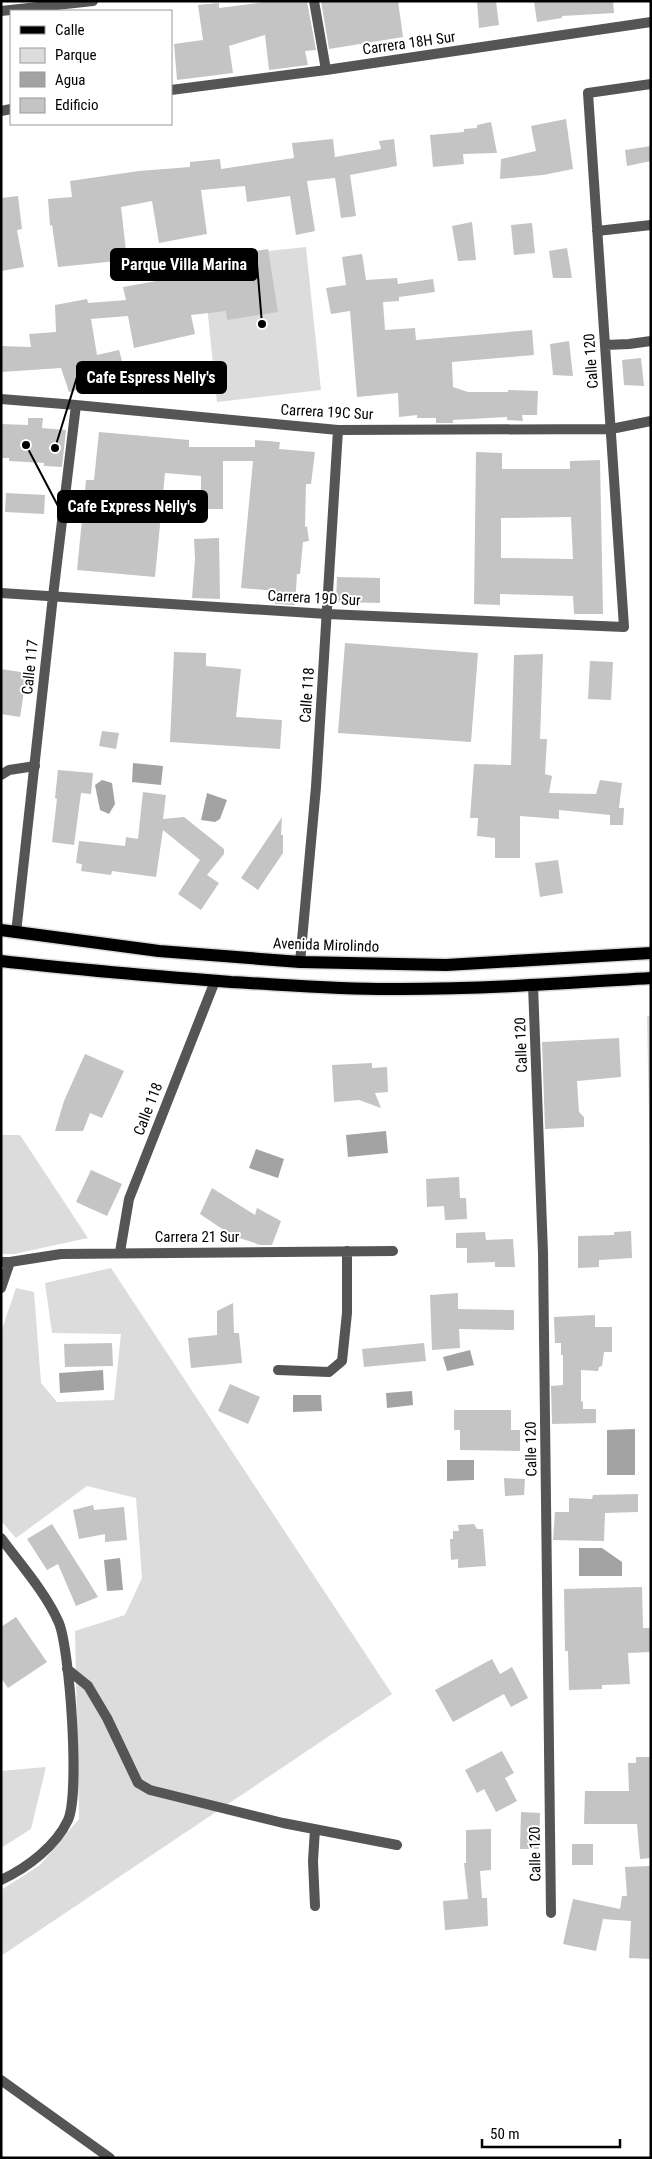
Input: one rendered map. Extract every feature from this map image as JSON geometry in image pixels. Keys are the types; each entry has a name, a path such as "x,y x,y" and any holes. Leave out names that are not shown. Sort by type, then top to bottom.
{"main road":[{"name":"Avenida Mirolindo","path":"1,930 159,951 300,962 446,965 651,953"},
{"path":"1,961 76,970 215,980 400,989 534,985 651,978"}],"street":[{"path":"10,10 93,1"},
{"path":"314,1 326,70"},
{"name":"Carrera 18H Sur","path":"172,90 326,70 651,22"},
{"name":"Calle 120","path":"624,627 588,93 651,84"},
{"path":"597,230 651,225"},
{"path":"605,345 651,341"},
{"name":"Carrera 19C Sur","path":"1,399 338,430 611,429 651,421"},
{"name":"Calle 117","path":"16,933 76,405"},
{"name":"Calle 118","path":"300,962 316,787 338,430"},
{"name":"Carrera 19D Sur","path":"1,593 327,614 624,627"},
{"path":"1,775 9,770 34,766"},
{"name":"Calle 118","path":"120,1252 129,1199 215,980"},
{"name":"Calle 120","path":"534,985 543,1253 551,1913"},
{"path":"278,1370 329,1372 342,1361 347,1313 347,1251"},
{"name":"Carrera 21 Sur","path":"6,1262 61,1254 120,1252 393,1251"},
{"path":"1,1288 6,1262"},
{"path":"1,1538 46,1600 59,1624 66,1649 72,1724 73,1796 68,1819 50,1846 25,1866 1,1880"},
{"path":"68,1669 88,1686 102,1710 138,1784 150,1790 315,1829 397,1845"},
{"path":"315,1829 313,1860 315,1906"},
{"path":"1,2080 110,2158"}],"green space":[{"path":"306,247 321,390 217,402 202,258"},
{"path":"647,1016 651,1016 651,1219"},
{"path":"1,1135 20,1135 88,1238 14,1254 1,1254"},
{"path":"111,1268 392,1694 1,1956 1,1890 40,1865 79,1819 75,1631 125,1615 142,1578 136,1498 87,1486 16,1538 1,1521 1,1332 16,1288 34,1292 41,1383 57,1402 114,1400 121,1334 52,1333 45,1283"},
{"path":"46,1767 31,1829 1,1848 1,1771"}],"water":[{"path":"133,763 163,766 161,785 132,782"},
{"path":"102,780 112,783 115,804 109,814 100,810 95,785"},
{"path":"207,793 227,800 220,819 215,822 201,820"},
{"path":"386,1131 388,1153 348,1157 346,1135"},
{"path":"256,1149 284,1159 278,1178 249,1168"},
{"path":"470,1350 474,1365 447,1371 443,1357"},
{"path":"103,1370 104,1390 60,1393 59,1373"},
{"path":"412,1391 413,1405 387,1408 386,1393"},
{"path":"293,1395 321,1395 322,1411 293,1412"},
{"path":"635,1429 635,1475 607,1475 607,1430"},
{"path":"447,1460 474,1460 474,1480 447,1481"},
{"path":"579,1548 602,1548 622,1562 622,1576 579,1576"},
{"path":"120,1558 123,1590 107,1591 104,1560"}],"building":[{"path":"273,1 307,1 316,50 305,51 308,65 269,70 265,35 229,46 233,73 177,80 174,44 203,40 198,5 219,3 219,8"},
{"path":"321,1 398,1 403,37 329,49"},
{"path":"477,1 496,1 499,25 479,28"},
{"path":"534,1 613,1 614,13 562,16 562,18 537,22"},
{"path":"566,119 573,169 543,175 500,179 501,159 536,151 531,126"},
{"path":"491,122 497,153 463,154 464,164 433,167 430,135 464,132 464,129 477,128 477,125"},
{"path":"333,139 335,157 381,149 379,141 394,139 397,166 350,175 356,216 341,218 335,178 307,181 315,231 296,235 290,196 247,202 245,186 201,190 207,234 159,243 152,201 121,207 127,260 58,267 52,225 50,226 48,199 72,197 70,181 139,171 190,167 190,162 220,159 221,169 294,158 292,143"},
{"path":"651,146 651,161 627,166 625,150"},
{"path":"18,196 22,229 17,230 24,267 1,271 1,198"},
{"path":"472,222 476,260 458,261 452,226"},
{"path":"532,223 535,253 514,255 511,225"},
{"path":"567,248 572,278 553,278 549,251"},
{"path":"268,249 278,312 227,320 226,311 191,315 195,334 134,348 128,316 91,319 97,355 119,350 123,365 81,375 85,387 69,392 61,368 1,372 1,346 31,347 29,334 56,332 55,305 87,299 88,303 126,300 123,287 212,271 211,269 219,269 218,257"},
{"path":"362,254 366,280 397,278 398,284 433,279 435,292 399,297 399,301 383,302 385,330 415,328 416,340 532,330 534,355 452,362 453,387 468,392 538,391 537,415 522,415 523,421 507,420 507,417 453,420 453,423 436,423 436,418 417,418 417,415 399,417 398,393 357,397 350,311 331,314 326,288 346,285 342,257"},
{"path":"569,341 573,376 553,375 550,344"},
{"path":"641,358 644,386 624,385 622,360"},
{"path":"28,418 43,418 42,428 66,430 62,467 44,466 44,463 9,461 9,458 1,458 1,424 28,425"},
{"path":"99,432 189,440 189,447 255,447 255,440 280,442 279,449 315,452 311,484 306,484 305,527 307,526 309,541 303,542 300,574 297,574 295,605 275,604 276,591 241,588 253,461 223,461 223,509 201,509 201,476 165,473 155,577 77,570 86,480 94,480"},
{"path":"476,452 502,453 502,469 570,469 570,461 600,460 603,614 574,614 573,596 500,594 500,605 474,604","holes":["571,517 573,559 501,558 501,518"]},
{"path":"6,493 45,495 44,514 5,512"},
{"path":"219,538 220,599 192,598 195,559 194,539"},
{"path":"337,577 380,578 380,603 336,602"},
{"path":"345,643 478,653 471,742 338,733"},
{"path":"174,652 206,653 206,666 241,669 236,717 282,720 280,749 170,742"},
{"path":"543,654 540,739 547,739 545,774 552,776 549,793 596,794 600,780 622,783 619,808 624,808 623,825 610,825 610,815 559,810 559,819 520,816 520,858 495,858 495,838 477,836 478,818 470,818 474,764 511,765 514,655"},
{"path":"590,661 613,662 611,700 588,699"},
{"path":"1,669 27,673 20,717 1,714"},
{"path":"102,731 119,733 116,749 99,746"},
{"path":"58,770 93,773 91,794 81,793 74,845 52,842"},
{"path":"143,792 166,795 163,819 184,817 224,849 224,854 207,875 219,883 201,910 178,894 200,860 163,830 156,877 112,871 111,875 81,871 82,864 76,863 79,841 125,846 126,837 138,839"},
{"path":"282,817 283,853 258,890 241,878"},
{"path":"558,860 563,893 540,897 535,863"},
{"path":"619,1038 621,1077 577,1081 579,1112 584,1117 584,1127 545,1129 542,1042"},
{"path":"85,1054 124,1071 102,1118 90,1113 83,1131 55,1131 64,1101"},
{"path":"372,1063 372,1068 387,1067 388,1092 375,1093 381,1108 359,1100 334,1102 332,1065"},
{"path":"91,1170 122,1184 107,1216 76,1202"},
{"path":"459,1177 460,1198 466,1198 467,1219 445,1220 444,1206 427,1207 426,1179"},
{"path":"212,1188 255,1215 257,1208 281,1221 272,1245 260,1245 231,1235 200,1214"},
{"path":"631,1231 632,1258 599,1260 599,1267 578,1268 578,1236 614,1235 614,1232"},
{"path":"485,1232 486,1240 513,1239 515,1267 495,1267 495,1262 467,1263 467,1248 456,1248 456,1233"},
{"path":"458,1293 458,1309 514,1310 514,1330 459,1329 460,1348 432,1350 430,1295"},
{"path":"233,1303 234,1333 239,1333 242,1363 191,1368 188,1338 217,1335 217,1311"},
{"path":"595,1315 595,1327 612,1327 612,1352 604,1352 602,1366 599,1367 598,1371 581,1370 581,1401 583,1402 583,1409 596,1409 596,1423 552,1424 551,1386 563,1385 563,1355 561,1355 561,1343 555,1343 554,1317"},
{"path":"112,1343 113,1366 65,1367 64,1344"},
{"path":"424,1343 426,1361 364,1367 362,1349"},
{"path":"230,1384 260,1397 248,1424 218,1411"},
{"path":"454,1410 511,1410 511,1430 520,1430 520,1451 460,1450 460,1430 454,1430"},
{"path":"504,1478 525,1479 524,1495 505,1496"},
{"path":"638,1494 638,1512 605,1513 604,1541 553,1540 555,1512 569,1512 569,1498 592,1499 593,1495"},
{"path":"93,1505 94,1510 124,1507 127,1540 105,1542 105,1534 79,1539 73,1510"},
{"path":"52,1524 98,1597 76,1606 58,1564 47,1570 27,1539"},
{"path":"474,1524 477,1529 483,1529 486,1566 458,1568 458,1559 451,1560 450,1539 453,1539 453,1531 459,1531 458,1525"},
{"path":"642,1587 643,1628 651,1628 651,1652 628,1653 630,1684 602,1685 602,1689 569,1690 568,1651 565,1651 564,1589"},
{"path":"16,1617 47,1662 8,1688 1,1678 1,1627"},
{"path":"492,1659 500,1674 512,1667 528,1698 511,1707 504,1694 453,1722 435,1690"},
{"path":"502,1751 514,1773 505,1778 517,1801 496,1812 484,1789 477,1793 465,1770"},
{"path":"636,1757 651,1757 651,1858 640,1859 637,1824 584,1824 585,1791 629,1791 628,1763 636,1763"},
{"path":"521,1812 540,1813 539,1849 520,1849"},
{"path":"491,1829 491,1870 480,1871 482,1898 487,1898 488,1926 445,1930 443,1901 468,1899 464,1863 466,1863 466,1830"},
{"path":"572,1844 593,1844 593,1865 572,1865"},
{"path":"651,1866 651,1959 629,1958 631,1921 603,1919 596,1951 563,1944 573,1899 620,1909 622,1896 627,1896 625,1867"}],"place":[{"name":"Parque Villa Marina","path":"262,324"},
{"name":"Cafe Express Nelly's","path":"26,445"},
{"name":"Cafe Espress Nelly's","path":"55,448"}]}
